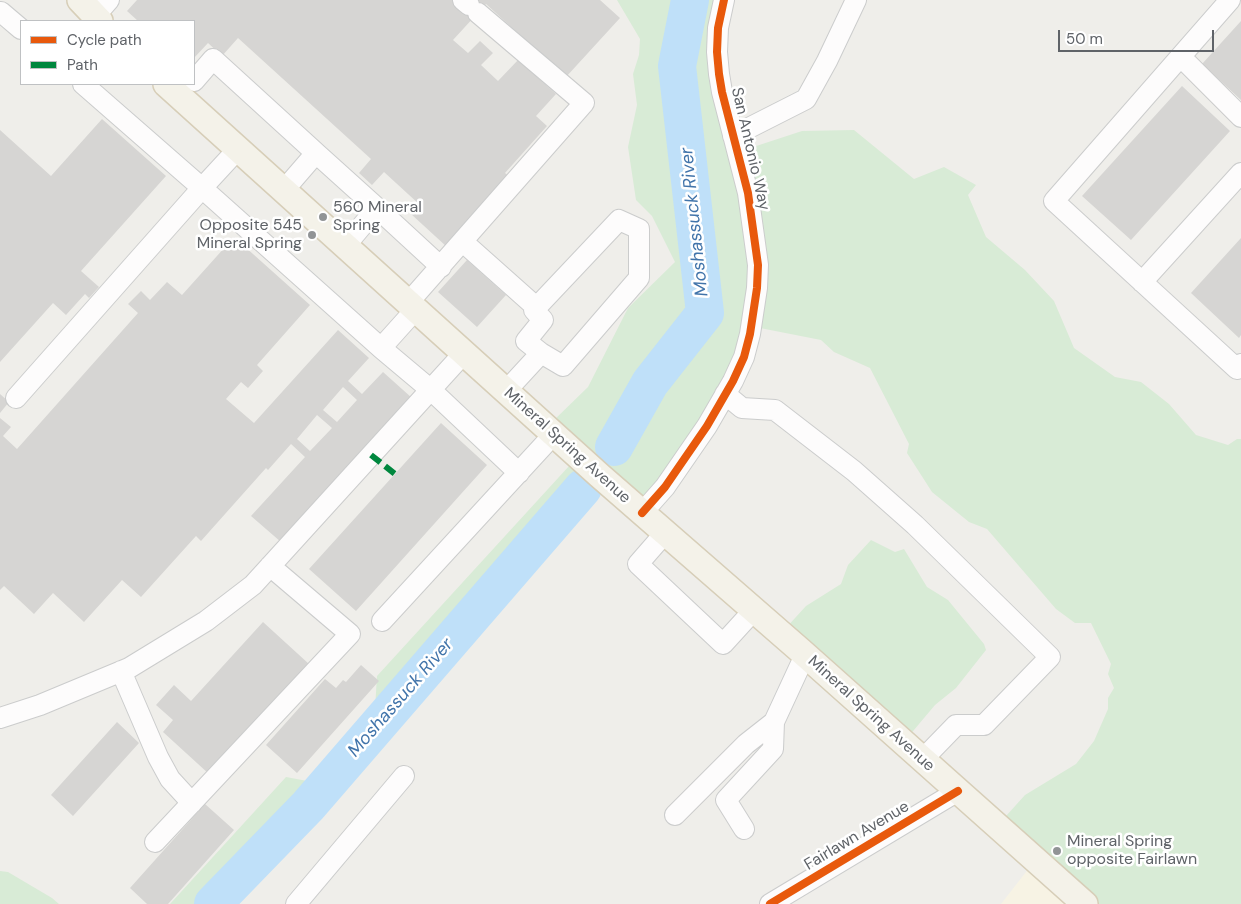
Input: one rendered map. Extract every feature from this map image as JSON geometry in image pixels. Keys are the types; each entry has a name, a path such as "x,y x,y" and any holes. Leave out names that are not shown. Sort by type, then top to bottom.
{"main road":[{"name":"Mineral Spring Avenue","path":"182,86 238,149 345,246 642,513 806,655 1085,904"}],"street":[{"name":"San Antonio Way","path":"642,513 665,487 707,426 744,358 750,334 757,288 758,264 748,194 722,92 717,52 718,28 724,0"},
{"path":"734,136 806,99 827,61 856,0"},
{"path":"1230,0 1054,201 1237,369 1241,364"},
{"path":"381,348 441,266 584,103 470,6"},
{"path":"5,8 20,28"},
{"path":"1181,57 1241,117"},
{"path":"195,75 213,59 441,266"},
{"path":"84,85 431,390 519,472"},
{"path":"16,398 238,149"},
{"path":"284,190 316,153"},
{"path":"1142,282 1241,173"},
{"path":"345,246 377,208"},
{"path":"619,220 639,229 639,278 563,366 541,352 526,341 543,320 534,310 619,220"},
{"path":"463,242 536,308"},
{"path":"506,391 541,352"},
{"path":"0,718 40,705 129,668 206,620 253,585 464,353"},
{"path":"725,394 742,408 775,410 854,470 915,525 1050,657 984,725 956,725 922,760"},
{"path":"382,620 554,434"},
{"path":"665,533 638,564 724,644 754,610"},
{"path":"155,842 350,634 270,566"},
{"path":"744,829 726,800 773,749 774,722 806,655"},
{"path":"121,671 158,757 170,779 192,803"},
{"path":"675,815 746,744 774,722"},
{"path":"296,904 404,776"},
{"name":"Fairlawn Avenue","path":"770,904 958,791"}],"shaded area":[{"path":"1033,863 1082,904 1001,904"}],"green space":[{"path":"617,0 727,0 718,31 741,151 802,131 854,130 914,179 944,167 976,185 968,195 986,237 1025,270 1054,301 1074,348 1115,377 1141,382 1169,404 1196,435 1228,445 1237,439 1241,439 1241,904 1082,904 997,826 1025,795 1076,764 1094,741 1108,709 1108,698 1114,688 1108,674 1111,664 1091,623 1075,623 1056,609 987,529 969,522 932,492 907,453 909,444 870,368 834,352 821,340 760,328 654,504 594,465 496,581 500,593 496,615 236,904 170,904 286,777 318,783 374,725 377,676 580,454 552,422 588,387 628,308 675,262 652,216 636,200 628,147 637,105 633,74 639,55 640,39"},
{"path":"871,540 895,552 904,549 927,587 948,600 984,644 986,650 956,688 935,705 903,743 785,629 806,606 841,584 848,565"},
{"path":"0,871 8,872 59,904 0,904"}],"building":[{"path":"137,0 600,0 620,18 566,77 486,4 453,40 468,53 480,41 493,53 481,65 498,81 518,60 556,94 536,116 547,126 505,173 510,177 447,247 411,214 420,205 384,172 372,185 359,173 371,159 238,38 222,56 208,43 195,57 195,20 137,20 127,11"},
{"path":"1241,21 1241,100 1202,64"},
{"path":"1182,86 1230,131 1131,240 1082,196"},
{"path":"102,119 166,176 81,271 99,287 89,298 85,294 66,315 53,303 0,362 0,130 51,176"},
{"path":"234,237 310,305 257,365 263,371 248,388 241,382 226,399 254,423 338,330 369,358 348,381 362,394 383,372 412,398 281,542 251,516 305,457 291,444 268,470 266,468 201,541 196,536 141,597 122,580 84,622 53,593 34,614 4,586 0,590 0,418 11,427 3,436 17,449 138,313 128,304 141,291 150,300 167,282 182,295","holes":["343,387 357,400 337,422 323,410","317,415 332,428 310,451 297,439"]},
{"path":"1241,238 1241,335 1239,338 1191,293"},
{"path":"467,260 506,295 477,327 438,292"},
{"path":"0,394 9,402 0,413"},
{"path":"441,423 487,465 356,611 309,569"},
{"path":"263,622 309,664 209,774 163,732 173,720 156,705 174,685 191,701"},
{"path":"361,665 379,681 297,773 266,745 325,679 336,688 343,680 346,682"},
{"path":"117,722 139,743 73,816 51,795"},
{"path":"205,804 234,830 168,904 147,904 130,888"}],"waterway":[{"name":"Moshassuck River","path":"614,447 650,383 705,313 677,66 690,0"},
{"name":"Moshassuck River","path":"213,904 308,806 583,488"}],"marked path":[{"path":"371,455 395,474"}],"cycle path":[{"path":"642,513 665,487 707,426 733,381 744,357 750,334 757,288 758,265 748,193 719,74 717,52 718,28 724,0"},
{"path":"770,904 958,791"}],"place":[{"name":"560 Mineral Spring","path":"323,217"},
{"name":"Opposite 545 Mineral Spring","path":"312,235"},
{"name":"Mineral Spring opposite Fairlawn","path":"1057,851"}]}
